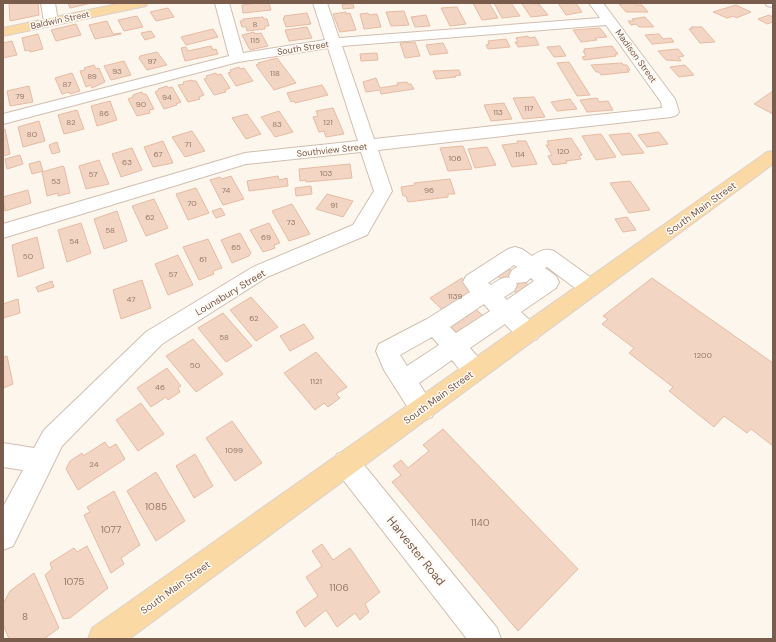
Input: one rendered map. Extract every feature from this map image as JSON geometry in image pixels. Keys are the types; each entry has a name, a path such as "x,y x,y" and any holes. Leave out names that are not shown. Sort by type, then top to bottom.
{"main road":[{"name":"Baldwin Street","path":"3,32 141,3"},
{"name":"South Main Street","path":"103,639 475,370 530,333 773,156"}],"street":[{"path":"48,3 51,22"},
{"path":"222,3 237,58"},
{"name":"Lounsbury Street","path":"3,536 53,438 154,338 260,272 360,230 383,192 332,43 320,3"},
{"name":"Madison Street","path":"596,3 669,102 671,112"},
{"name":"South Street","path":"3,119 237,58 332,43 610,21"},
{"name":"Southview Street","path":"3,231 245,159 671,112"},
{"path":"519,276 515,254 473,282 530,333"},
{"path":"423,409 392,363 387,351 519,276 547,256 590,288"},
{"path":"404,381 549,282 519,276"},
{"path":"435,325 475,370"},
{"path":"3,455 26,458 41,462"},
{"name":"Harvester Road","path":"346,464 486,639"}],"building":[{"path":"9,3 38,3 39,15 10,21"},
{"path":"68,3 91,3 70,8"},
{"path":"269,3 271,10 243,13 242,5"},
{"path":"473,3 489,3 498,18 482,20"},
{"path":"494,3 511,3 520,16 502,18"},
{"path":"558,3 576,3 582,12 566,15"},
{"path":"633,3 635,5 642,5 648,12 626,12 619,4"},
{"path":"342,4 353,4 354,8 343,9"},
{"path":"522,4 539,4 548,15 531,17"},
{"path":"736,5 751,12 736,18 734,16 727,18 713,12"},
{"path":"457,7 466,24 450,26 441,8"},
{"path":"168,8 174,17 156,21 150,12"},
{"path":"404,11 409,25 391,26 386,12"},
{"path":"346,12 346,14 350,13 356,30 340,32 333,14"},
{"path":"307,13 311,24 286,27 283,18 285,17 284,16"},
{"path":"368,13 369,15 377,14 381,27 364,29 360,14"},
{"path":"426,15 430,26 415,27 411,17"},
{"path":"769,15 773,17 773,22 767,24 758,19"},
{"path":"137,16 143,27 124,31 118,20"},
{"path":"263,17 264,19 267,19 269,26 265,26 265,29 247,31 246,27 242,27 240,21 243,21 243,19"},
{"path":"645,17 654,27 639,27 636,24 631,25 628,21 634,21 632,19"},
{"path":"107,21 113,34 121,34 95,39 89,25"},
{"path":"76,24 81,35 56,41 51,30"},
{"path":"307,27 312,38 289,41 285,30"},
{"path":"691,27 702,27 715,42 700,43 689,29 692,29"},
{"path":"600,28 607,37 595,38 597,40 581,42 573,30"},
{"path":"213,29 218,37 186,45 181,37"},
{"path":"151,31 155,37 145,40 141,33"},
{"path":"254,32 255,34 261,33 268,46 250,50 242,35"},
{"path":"38,34 43,49 30,52 29,50 25,51 22,38"},
{"path":"659,34 663,39 671,38 674,42 652,44 645,35"},
{"path":"528,36 529,38 535,37 539,45 518,47 515,42 518,42 516,38"},
{"path":"506,39 510,47 488,49 486,45 489,44 488,41"},
{"path":"12,41 17,55 3,58 3,43"},
{"path":"415,42 420,56 405,58 400,43"},
{"path":"443,43 448,53 430,55 426,45"},
{"path":"211,46 213,50 216,49 218,54 185,61 181,48 186,47 188,51"},
{"path":"560,46 566,56 554,57 547,47"},
{"path":"612,46 618,54 615,54 616,56 584,60 582,57 586,56 583,51 585,51 584,49"},
{"path":"678,49 684,56 678,57 681,61 666,60 658,51"},
{"path":"157,52 167,65 147,70 139,58 140,56"},
{"path":"377,53 378,60 361,61 360,54"},
{"path":"277,58 296,83 274,90 256,65 259,64 258,63"},
{"path":"124,61 131,75 111,80 104,66"},
{"path":"569,62 590,95 577,96 557,63"},
{"path":"622,63 627,65 630,70 627,70 629,72 601,75 599,72 596,72 591,65"},
{"path":"94,65 96,69 99,68 105,82 92,88 91,85 86,87 80,71"},
{"path":"685,65 694,75 679,77 670,67"},
{"path":"239,67 240,69 244,68 253,81 236,86 228,73 231,72 230,70"},
{"path":"459,70 461,75 455,76 456,77 436,79 433,71"},
{"path":"72,73 80,91 70,94 69,92 62,94 55,78"},
{"path":"216,73 217,75 221,74 230,88 225,90 226,92 214,95 204,79 207,78 206,76"},
{"path":"376,78 380,88 407,82 408,84 411,84 414,89 381,94 380,90 366,92 363,82"},
{"path":"192,80 196,81 204,95 199,97 200,99 188,102 178,85"},
{"path":"322,85 328,95 295,103 294,101 291,102 287,93"},
{"path":"29,86 33,102 10,106 7,91"},
{"path":"167,86 168,88 172,87 181,102 176,104 177,105 164,109 155,92 159,90 158,89"},
{"path":"773,91 773,114 754,104"},
{"path":"142,92 143,94 146,94 154,109 149,110 150,113 137,116 128,99 133,97 133,95"},
{"path":"534,97 545,117 523,119 513,98"},
{"path":"597,98 599,102 608,101 613,110 587,112 580,100"},
{"path":"570,99 577,109 557,111 551,102"},
{"path":"110,101 117,120 97,126 91,106"},
{"path":"504,103 512,119 491,121 484,105"},
{"path":"333,108 344,134 326,137 324,131 319,132 313,117 318,116 316,111"},
{"path":"77,110 84,129 64,134 58,115"},
{"path":"279,111 293,132 275,137 261,117"},
{"path":"247,114 261,134 246,139 232,118"},
{"path":"39,121 45,141 23,147 18,127"},
{"path":"5,129 10,154 3,156 3,130"},
{"path":"192,131 205,151 185,157 172,137"},
{"path":"659,132 668,144 647,147 638,135"},
{"path":"630,133 644,153 622,155 609,135"},
{"path":"601,134 616,157 596,160 582,136"},
{"path":"571,138 582,155 579,156 581,159 553,165 548,156 552,155 546,145 549,145 547,141"},
{"path":"163,141 173,163 153,167 144,147"},
{"path":"517,141 526,141 537,164 512,167 502,145 518,143"},
{"path":"57,142 60,152 52,154 49,145"},
{"path":"463,146 472,169 448,171 440,148"},
{"path":"487,147 496,165 475,168 468,149"},
{"path":"132,148 142,170 121,177 112,154"},
{"path":"20,155 23,164 7,169 5,159"},
{"path":"99,160 109,184 86,189 79,166"},
{"path":"40,161 43,171 32,174 29,164"},
{"path":"350,164 352,178 306,182 306,180 300,181 299,169"},
{"path":"63,166 70,193 58,196 58,193 47,196 42,172"},
{"path":"231,176 244,199 223,205 210,180 220,177 222,179"},
{"path":"278,176 279,180 287,178 288,186 249,191 247,181"},
{"path":"450,179 455,194 448,194 448,197 408,202 406,196 403,196 401,187 415,185 414,183"},
{"path":"630,181 650,210 629,213 610,183"},
{"path":"311,186 312,194 296,196 295,188"},
{"path":"196,188 209,213 188,220 176,194"},
{"path":"28,190 31,203 5,211 3,197"},
{"path":"327,194 353,201 343,217 316,209"},
{"path":"154,199 168,228 146,236 132,206"},
{"path":"292,204 310,234 289,241 272,211"},
{"path":"221,208 225,215 216,218 212,211"},
{"path":"117,211 127,241 104,249 94,219"},
{"path":"627,217 636,230 623,232 615,219"},
{"path":"81,223 91,253 67,262 58,230"},
{"path":"269,223 280,243 274,245 275,248 263,252 250,230"},
{"path":"240,233 251,253 249,256 232,263 221,240"},
{"path":"37,237 44,268 18,277 12,245"},
{"path":"208,239 222,268 213,271 214,274 199,280 183,247"},
{"path":"178,255 193,285 168,295 155,264"},
{"path":"505,265 533,289 521,297 493,272"},
{"path":"462,278 480,294 448,315 430,298"},
{"path":"652,278 773,363 773,446 751,429 747,433 724,416 714,427 669,391 673,387 629,353 634,348 602,324 608,319 603,316"},
{"path":"142,280 151,308 121,319 113,290"},
{"path":"52,281 54,287 38,292 36,287"},
{"path":"251,297 278,327 256,341 230,310"},
{"path":"18,299 20,313 3,318 3,304"},
{"path":"472,306 488,320 459,340 443,325"},
{"path":"223,313 252,346 226,362 198,328"},
{"path":"304,324 314,338 290,351 280,336"},
{"path":"193,339 223,374 196,392 166,356"},
{"path":"316,352 347,387 336,394 340,398 328,407 324,403 315,410 284,373"},
{"path":"7,356 13,384 3,388 3,357"},
{"path":"167,368 181,386 178,388 180,392 168,400 166,397 151,407 137,388"},
{"path":"141,403 164,434 138,451 116,420"},
{"path":"232,421 262,463 235,481 206,438"},
{"path":"443,429 578,569 518,631 392,482 401,475 393,466 401,460 408,468 429,451 423,445"},
{"path":"105,442 109,448 116,444 125,459 78,490 66,469 70,461 82,453 83,456"},
{"path":"195,454 213,486 194,498 176,466"},
{"path":"156,472 185,521 156,541 127,491"},
{"path":"114,491 140,545 121,558 124,564 111,573 84,515 90,512 87,507"},
{"path":"322,544 333,560 350,548 380,592 365,604 369,612 360,620 355,613 337,627 326,610 305,627 296,612 318,596 306,577 322,566 312,551"},
{"path":"87,546 108,588 70,618 63,619 45,575 52,569 50,563 74,548 77,552"},
{"path":"34,573 59,628 44,639 9,639 3,624 3,604 10,591"}]}
